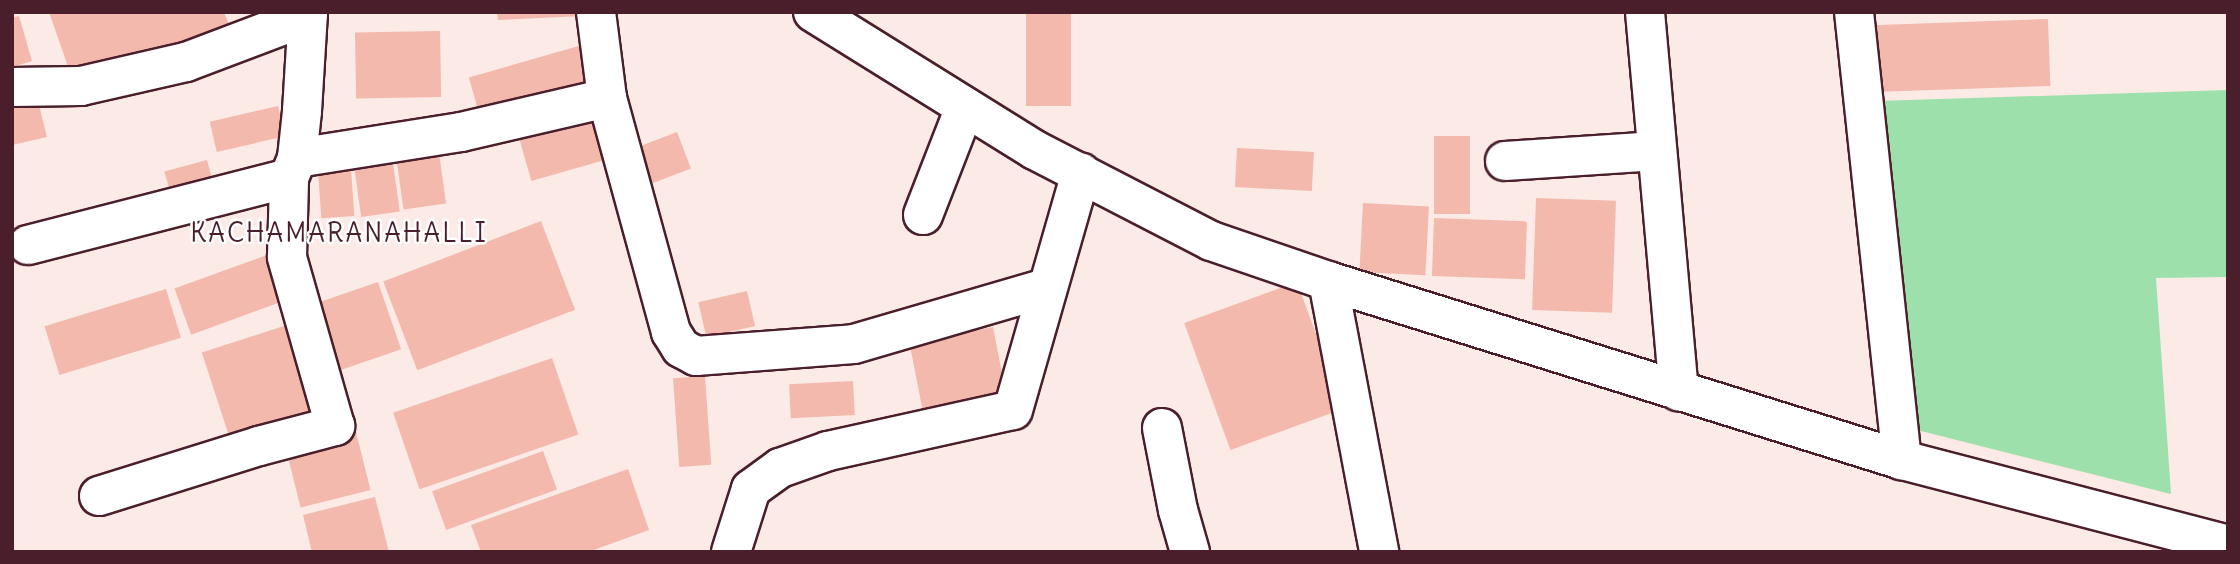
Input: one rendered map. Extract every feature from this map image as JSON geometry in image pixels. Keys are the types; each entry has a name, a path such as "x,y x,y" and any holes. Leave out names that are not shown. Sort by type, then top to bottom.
{"street":[{"path":"596,12 607,97 671,332 681,348 696,356 854,344 1046,288"},
{"path":"813,12 1035,150 1211,240 1328,281 1902,460 2228,545"},
{"path":"1645,12 1679,391"},
{"path":"1854,12 1902,460"},
{"path":"12,87 81,86 173,65 308,14 287,257 335,426 259,446 99,496"},
{"path":"28,245 293,168 607,97"},
{"path":"923,215 965,107"},
{"path":"1505,161 1657,150"},
{"path":"731,552 751,489 780,468 828,451 1013,410 1081,173"},
{"path":"1328,281 1379,552"},
{"path":"1162,428 1178,510 1190,552"}],"green space":[{"path":"2228,90 2228,277 2156,278 2171,494 1909,428 1877,101"}],"building":[{"path":"49,12 224,12 229,25 73,81"},
{"path":"497,12 582,12 582,16 498,20"},
{"path":"1026,12 1071,12 1071,106 1026,106"},
{"path":"19,16 32,61 12,67 12,18"},
{"path":"2048,19 2050,86 1874,92 1872,25"},
{"path":"440,31 441,97 356,98 355,32"},
{"path":"589,43 602,87 482,122 469,77"},
{"path":"36,93 47,137 12,145 12,99"},
{"path":"600,101 616,157 531,181 515,125"},
{"path":"278,106 285,136 217,152 210,122"},
{"path":"677,132 691,168 637,189 623,153"},
{"path":"1434,136 1470,136 1470,214 1434,214"},
{"path":"1237,148 1314,152 1312,191 1235,187"},
{"path":"439,153 446,204 404,209 396,159"},
{"path":"207,160 216,194 174,205 164,171"},
{"path":"393,163 400,212 361,217 354,168"},
{"path":"351,169 354,216 321,218 318,171"},
{"path":"1536,198 1616,201 1612,313 1532,310"},
{"path":"1363,203 1429,206 1425,275 1359,272"},
{"path":"1434,218 1527,221 1525,279 1432,276"},
{"path":"541,221 575,310 417,370 383,282"},
{"path":"275,252 292,298 191,335 174,289"},
{"path":"378,282 401,349 325,375 302,308"},
{"path":"1297,282 1343,409 1230,450 1184,323"},
{"path":"166,289 181,338 59,375 45,326"},
{"path":"747,291 755,326 706,337 698,302"},
{"path":"296,322 328,420 234,451 202,353"},
{"path":"993,327 1006,396 923,412 910,343"},
{"path":"552,358 578,435 420,489 393,413"},
{"path":"705,376 711,465 679,467 673,378"},
{"path":"853,381 855,415 791,418 789,384"},
{"path":"355,428 370,490 301,508 285,445"},
{"path":"543,451 557,490 446,530 432,491"},
{"path":"628,469 649,530 588,552 481,552 471,525"},
{"path":"375,497 389,552 312,552 303,515"}],"district":[{"name":"KACHAMARANAHALLI","path":"339,233"}]}
